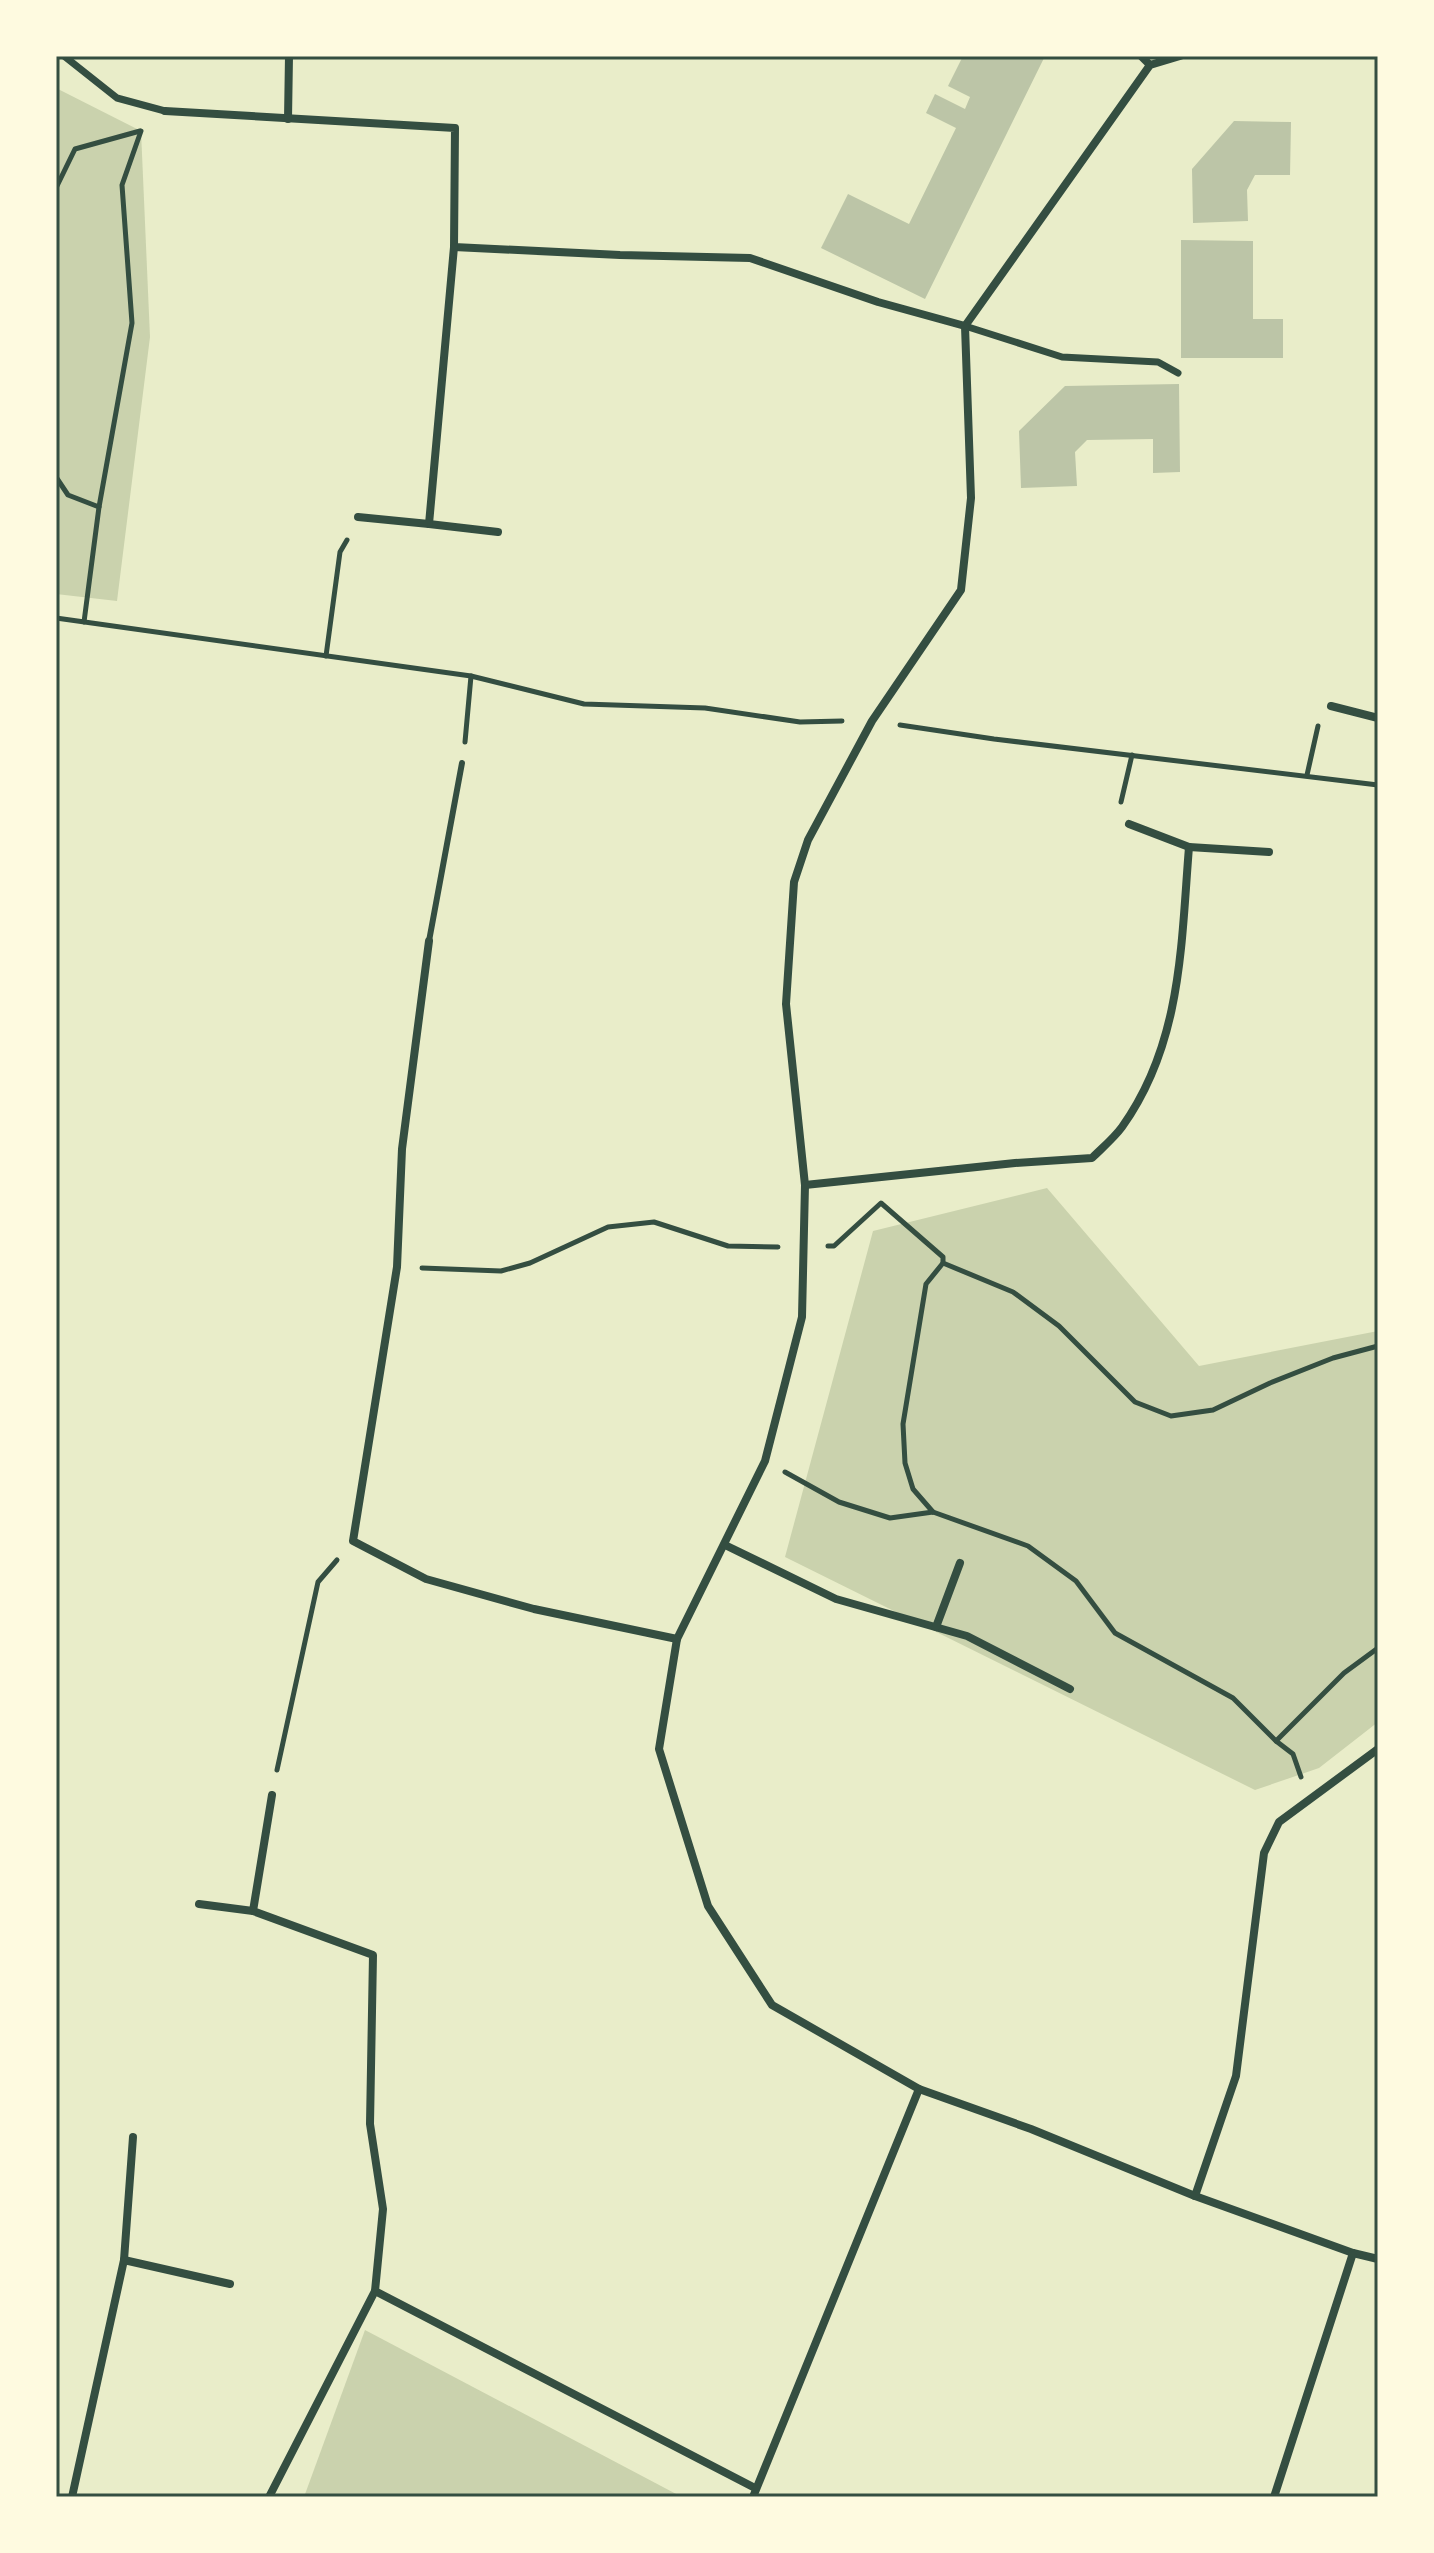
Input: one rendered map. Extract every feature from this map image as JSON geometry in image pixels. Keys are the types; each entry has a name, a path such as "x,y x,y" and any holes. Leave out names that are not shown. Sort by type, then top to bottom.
{"street":[{"path":"64,56 117,98 165,111 455,128 454,247 429,524"},
{"path":"288,119 289,56"},
{"path":"1141,56 1150,65"},
{"path":"1180,56 1150,65 965,326 971,498 961,590 872,721 808,840 794,882 786,1004 805,1185 802,1317 765,1461 677,1639 659,1749 708,1906 772,2005 919,2089 1031,2129 1195,2196 1353,2253 1378,2259"},
{"path":"454,247 750,258 878,302 1062,357 1158,362 1178,373"},
{"path":"358,517 498,532"},
{"path":"1331,706 1378,718"},
{"path":"1129,824 1189,847 1269,852"},
{"path":"805,1185 1092,1158 1121,1128 1142,1094 1162,1051 1177,989 1189,847"},
{"path":"429,941 402,1149 397,1267 353,1541 426,1579 534,1609 677,1639"},
{"path":"725,1545 836,1599 967,1636 1070,1689"},
{"path":"936,1627 960,1563"},
{"path":"1195,2196 1236,2076 1264,1853 1279,1822 1378,1749"},
{"path":"253,1911 272,1795"},
{"path":"199,1904 253,1911 373,1955 370,2124 383,2209 375,2291 269,2497"},
{"path":"375,2291 754,2492 919,2089"},
{"path":"72,2497 124,2260 133,2137"},
{"path":"1274,2497 1353,2253"},
{"path":"124,2260 230,2284"}],"lane":[{"path":"429,941 462,763"}],"path":[{"path":"56,188 75,149 141,131 165,111"},
{"path":"84,622 99,507 132,323 122,185 141,131"},
{"path":"56,477 68,495 99,507"},
{"path":"326,656 340,552 358,517"},
{"path":"56,618 471,676 584,704 705,708 800,722 872,721 994,739 1378,785"},
{"path":"462,763 471,676"},
{"path":"1307,775 1315,731 1331,706"},
{"path":"1129,824 1116,821 1132,755"},
{"path":"397,1267 501,1271 530,1263 608,1227 654,1222 728,1246 834,1246 881,1203 943,1257 943,1263 926,1284 903,1424 905,1463 913,1489 933,1512"},
{"path":"943,1263 1013,1292 1059,1326 1135,1402 1171,1416 1213,1410 1333,1358 1378,1346"},
{"path":"765,1461 839,1502 890,1518 933,1512 1028,1546 1076,1581 1115,1633 1233,1698 1293,1754 1310,1800"},
{"path":"272,1795 318,1582 353,1541"},
{"path":"1276,1741 1344,1673 1378,1648"}],"green space":[{"path":"56,88 141,131 150,337 117,601 56,594"},
{"path":"1047,1188 1199,1366 1378,1331 1378,1722 1319,1768 1255,1790 785,1557 873,1231"},
{"path":"365,2330 680,2496 680,2497 304,2497"}],"building":[{"path":"963,56 1045,56 925,299 821,248 848,194 909,224 956,128 926,113 935,94 965,109 970,97 948,86"},
{"path":"1234,121 1291,122 1290,175 1255,175 1247,190 1248,221 1193,223 1192,169"},
{"path":"1181,240 1253,241 1253,319 1283,319 1283,358 1181,358"},
{"path":"1179,384 1180,472 1153,473 1153,439 1087,440 1075,452 1077,486 1021,488 1019,431 1065,386"}]}
